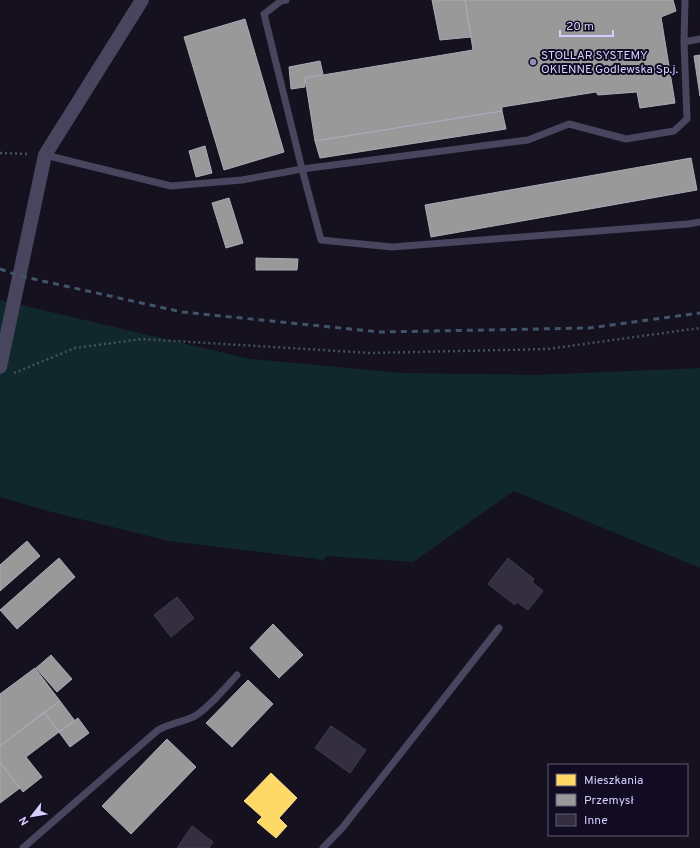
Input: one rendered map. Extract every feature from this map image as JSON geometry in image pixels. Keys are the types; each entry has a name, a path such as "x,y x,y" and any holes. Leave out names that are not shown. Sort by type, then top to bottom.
{"street":[{"path":"0,368 45,155 142,0"}],"lane":[{"path":"286,0 281,1 264,14 321,240 392,247 700,222"},
{"path":"45,155 170,186 242,180 302,169 528,140 569,124 626,138 674,131 687,119 684,42 686,0"},
{"path":"684,42 700,39"},
{"path":"323,848 343,827 499,628"},
{"path":"23,848 158,730 194,716 202,711 237,675"}],"path":[{"path":"0,153 45,155"},
{"path":"14,373 75,348 142,339 371,353 548,349 700,328"}],"green space":[{"path":"0,300 250,359 402,373 536,375 700,368 700,568 514,491 413,562 327,556 322,561 317,559 169,541 44,510 0,497"}],"building: Mieszkania":[{"path":"271,773 297,798 279,818 287,826 276,838 257,822 262,817 244,801"}],"building: Przemysł":[{"path":"432,0 465,0 471,37 440,40"},
{"name":"STOLLAR SYSTEMY OKIENNE Godlewska Sp.j.","path":"465,0 673,0 676,11 661,17 675,103 640,108 637,92 598,95 596,92 502,107 502,111 315,141 305,78 473,50"},
{"path":"245,19 284,152 224,170 184,37"},
{"path":"700,55 700,96 694,56"},
{"path":"320,61 323,74 305,78 305,87 291,89 289,67"},
{"path":"502,111 506,129 320,158 315,141"},
{"path":"205,146 212,173 196,177 189,151"},
{"path":"691,158 697,190 431,237 425,205"},
{"path":"229,198 243,243 226,248 212,203"},
{"path":"256,258 298,259 297,270 256,270"},
{"path":"27,541 40,556 0,591 0,565"},
{"path":"59,558 75,577 17,629 0,610"},
{"path":"273,624 303,655 279,678 250,648"},
{"path":"51,655 72,679 57,692 36,668"},
{"path":"35,668 60,701 0,746 0,694"},
{"path":"248,680 273,704 232,747 206,723"},
{"path":"60,701 75,721 59,732 44,712"},
{"path":"44,712 59,732 26,757 42,777 23,792 0,762 0,746"},
{"path":"78,718 89,733 70,747 59,732"},
{"path":"167,739 196,767 131,834 102,806"},
{"path":"0,762 20,788 0,803"}],"building: Inne":[{"path":"508,558 534,579 532,582 543,591 528,610 517,602 515,605 488,584"},
{"path":"177,597 194,618 171,637 154,615"},
{"path":"331,726 366,750 350,773 315,748"},
{"path":"192,826 213,842 209,848 177,848"}],"railway":[{"path":"0,269 20,276 182,312 380,332 589,328 700,313"}],"place":[{"name":"STOLLAR SYSTEMY OKIENNE Godlewska Sp.j.","path":"533,62"}]}
